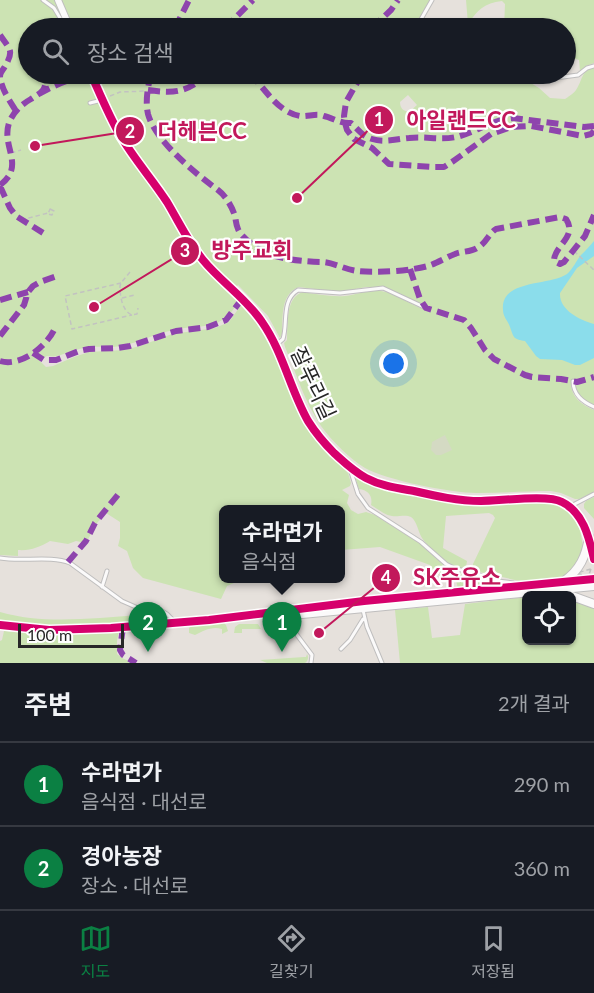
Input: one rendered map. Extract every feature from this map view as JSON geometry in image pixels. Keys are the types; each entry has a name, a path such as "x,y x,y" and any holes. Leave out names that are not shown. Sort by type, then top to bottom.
{"street":[{"path":"58,0 64,18"},
{"name":"잘푸리길","path":"97,84 119,134 166,200 189,241 216,274 254,312 270,333 307,419 330,449 350,467 367,479 383,485 442,497 483,501 551,499 561,501 570,507"},
{"path":"570,507 578,516 594,545"},
{"path":"589,537 594,560"},
{"path":"564,581 580,565 587,551 589,537"},
{"path":"0,625 71,630 175,623 364,601 594,579"},
{"path":"551,591 594,586"},
{"path":"209,620 364,613 522,594"},
{"path":"576,598 594,604"}],"lane":[{"path":"44,0 61,18"},
{"path":"422,18 432,0"},
{"path":"576,75 594,66"},
{"path":"90,103 105,98"},
{"name":"잘푸리길","path":"276,345 283,339 288,304 292,294 298,290 340,293 384,288 426,308"},
{"path":"573,381 572,386 577,396 594,407"},
{"name":"잘푸리길","path":"350,467 358,494 368,508 422,542 446,564 498,581 526,585"},
{"path":"570,507 594,495"},
{"path":"0,558 70,562 122,601 138,609 163,611 175,623"},
{"path":"102,587 107,571"},
{"path":"340,649 350,640 364,613"},
{"path":"364,613 366,627 382,663"},
{"path":"292,615 294,631 312,655 311,663"}],"path":[{"path":"105,98 120,92 147,91"},
{"path":"11,153 21,150"},
{"path":"21,220 48,213"},
{"path":"574,251 594,270"},
{"path":"130,272 121,283 120,290 125,312 132,315"},
{"path":"121,283 65,296 72,328 137,314 138,308"},
{"path":"122,298 135,295"}],"green space":[{"path":"0,0 430,0 420,18 18,18 18,84 532,84 550,98 565,99 576,90 586,71 594,67 594,405 584,399 571,383 571,388 578,400 594,410 594,492 575,499 551,491 477,493 436,488 375,473 359,464 342,449 325,432 315,417 285,347 290,305 297,295 303,292 340,296 376,291 387,292 424,309 420,304 385,287 330,291 299,287 288,295 280,338 268,316 238,285 230,293 239,302 217,323 167,331 127,345 84,348 56,356 47,356 39,360 46,367 53,366 89,352 124,350 172,334 215,328 229,322 241,305 270,343 304,423 323,448 348,473 350,486 342,490 349,495 347,503 351,510 358,514 366,512 375,515 421,544 447,568 506,585 458,589 456,580 436,574 430,565 380,547 345,550 345,505 219,505 219,583 234,583 227,586 221,599 143,578 133,568 127,551 118,546 120,522 106,513 97,523 86,543 76,541 68,544 50,541 35,548 18,550 18,556 0,555","holes":["408,95 417,105 409,112 402,109 400,102"]},
{"path":"466,0 594,0 594,63 580,71 579,60 576,59 576,18 504,18 505,4 502,1 490,3 473,18 468,18"},
{"path":"445,435 452,450 436,455 431,450 432,442"},
{"path":"355,477 364,483 390,492 461,504 552,502 562,506 575,520 580,530 583,546 581,556 574,570 562,578 524,582 475,571 473,564 495,518 489,513 446,516 443,548 467,561 466,567 458,568 440,558 430,548 411,517 389,515 371,505 369,494 359,489"},
{"path":"594,497 594,519 584,508 584,504"},
{"path":"522,597 522,645 576,645 576,601 594,607 594,663 400,663 395,610 428,607 432,638 460,635 465,604"},
{"path":"159,611 163,617 60,626 20,624 0,620 0,612 34,618 69,620 139,615"},
{"path":"224,623 228,631 222,634 222,629 214,628 195,635 189,633 192,625"},
{"path":"239,624 258,624 261,629 242,629 242,633 234,633 235,627"},
{"path":"4,631 54,636 119,631 117,654 133,663 0,663 0,641"},
{"path":"307,654 308,659 305,663 267,663 260,660 306,657"}],"water":[{"path":"594,241 594,256 577,268 560,293 563,304 571,313 594,324 594,358 580,365 562,360 540,359 525,341 513,336 503,312 504,300 517,288 567,274"}],"marked path":[{"path":"180,18 189,0"},
{"path":"235,18 253,0"},
{"path":"383,18 398,0"},
{"path":"0,35 10,50 7,62 0,74 2,86 16,111"},
{"path":"0,185 8,178 11,171 12,163 7,132 9,123 15,112 42,91 45,84"},
{"path":"39,94 59,84"},
{"path":"149,84 147,109 159,135 188,166 224,195 235,216 239,232 257,248 271,255 327,263 358,271 405,270 431,265 455,254 475,249 483,244 496,229 560,217 566,219 569,225 567,236 555,255 554,261 560,264 585,236 594,215"},
{"path":"148,90 174,91 195,84"},
{"path":"259,84 278,105 292,114 321,115 340,122 351,123 365,136 377,140 454,137 513,118 584,127 594,126"},
{"path":"356,84 346,102 344,116 347,130 354,139 372,148 389,164 444,167 491,134 511,127 531,126 583,136 594,131"},
{"path":"0,186 16,216 48,236"},
{"path":"410,269 420,299 426,308 464,320 494,359 532,377 577,382 594,377"},
{"path":"0,336 24,305 28,292 33,286 57,276"},
{"path":"0,300 28,292"},
{"path":"33,353 44,360 56,360 79,351 130,346 176,331 208,327 226,320 242,299"},
{"path":"0,361 24,359 45,343 54,330"},
{"path":"68,562 86,541 95,523 121,491"},
{"path":"123,627 120,650 123,655 136,663"}],"cycle path":[{"path":"95,84 120,135 167,202 193,246 210,268 249,305 262,322 276,346 308,421 334,453 366,478 395,488 464,500 546,498 562,502 580,519 594,559"},
{"path":"0,625 49,630 111,628 209,620 364,601 594,579"}],"place":[{"name":"더헤븐CC","path":"35,146"},
{"name":"아일랜드CC","path":"297,198"},
{"name":"방주교회","path":"94,307"},
{"name":"SK주유소","path":"319,633"},
{"name":"경아농장","path":"148,652"},
{"name":"수라면가","path":"282,652"}]}
